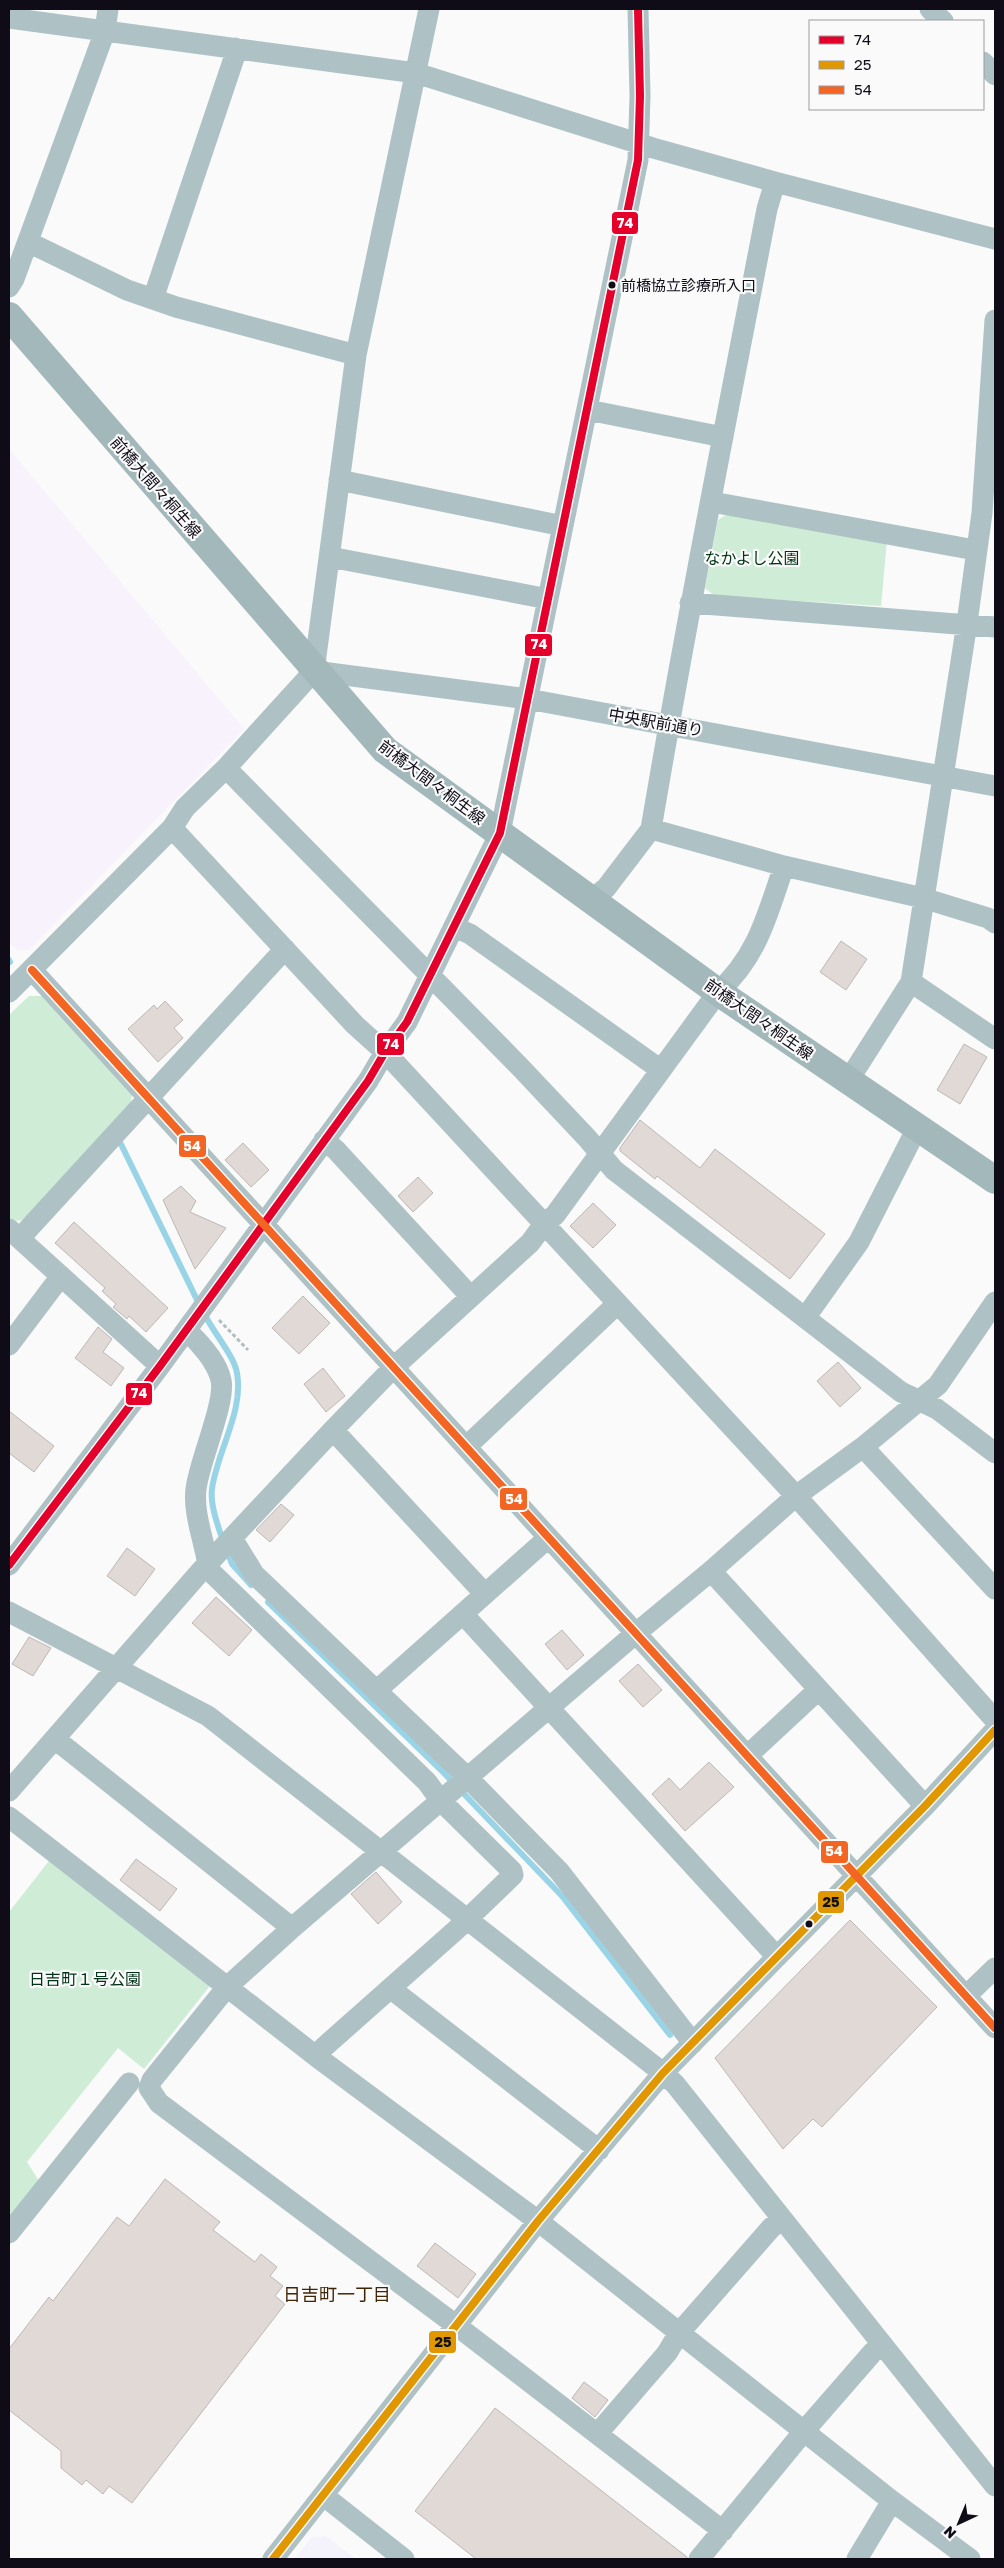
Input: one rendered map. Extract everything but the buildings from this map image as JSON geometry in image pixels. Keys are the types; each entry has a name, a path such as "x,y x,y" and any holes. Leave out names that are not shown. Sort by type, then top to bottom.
{"main road":[{"name":"前橋大間々桐生線","path":"9,316 314,671 385,750 718,992 995,1180"}],"street":[{"path":"9,287 28,242 105,32 108,9"},
{"path":"9,992 172,828 185,808 226,768 314,671 356,355 429,9"},
{"path":"9,1565 160,1366 201,1317 262,1224 368,1081 385,1052 407,1022 500,833 638,160 638,9"},
{"path":"930,9 942,20"},
{"path":"9,18 416,73 639,143 775,182 995,239"},
{"path":"153,299 235,55 235,48"},
{"path":"984,63 995,75"},
{"path":"592,899 606,888 651,829 690,604 712,502 769,201 775,182"},
{"path":"28,242 127,290 153,299 356,355"},
{"path":"848,1081 911,982 967,623 975,550 989,514 995,320"},
{"path":"588,410 723,437"},
{"path":"339,480 563,526"},
{"path":"712,502 975,550"},
{"path":"330,556 548,599"},
{"path":"690,604 967,623 995,627"},
{"name":"中央駅前通り","path":"314,671 528,699 995,786"},
{"path":"226,768 520,1067 614,1170 901,1392 937,1408 995,1453"},
{"path":"172,828 355,1025 385,1052 616,1305 796,1496 995,1720"},
{"path":"651,829 784,866 993,915"},
{"path":"9,1791 211,1561 333,1430 394,1367 530,1243 544,1224 555,1215 718,992 730,981 760,938 784,866"},
{"path":"454,927 470,934 661,1070"},
{"path":"160,1366 14,1234 110,1141 285,949"},
{"path":"32,970 394,1367 634,1634 995,2028"},
{"path":"911,982 995,1039"},
{"path":"805,1318 859,1242 917,1128"},
{"path":"324,1140 336,1150 471,1297"},
{"path":"9,1345 61,1276"},
{"path":"723,2531 598,2433 167,2109 152,2094 149,2088 152,2080 227,1987 292,1928 634,1634 711,1572 796,1496 863,1447 946,1377 995,1302"},
{"path":"466,1447 616,1305"},
{"path":"201,1317 203,1349 221,1380 220,1396 199,1472 196,1496 217,1580 427,1782 454,1789 559,1871 693,2043"},
{"path":"333,1430 484,1594"},
{"path":"863,1447 995,1589"},
{"path":"376,1691 548,1538"},
{"path":"231,1539 254,1574 376,1691 454,1789 512,1871 513,1876 323,2048 317,2057"},
{"path":"711,1572 925,1806"},
{"path":"9,1612 208,1716 663,2073 674,2084 995,2486"},
{"path":"463,1614 777,1957"},
{"path":"746,1756 818,1690"},
{"path":"273,2559 538,2220 663,2073 925,1806 995,1730"},
{"path":"55,1738 292,1928"},
{"path":"9,1817 317,2057 538,2220 805,2430 892,2501 970,2559"},
{"path":"966,1996 995,1968"},
{"path":"392,1987 399,1995 599,2150"},
{"path":"9,2233 129,2083"},
{"path":"598,2433 667,2353 680,2333 771,2228 782,2219"},
{"path":"700,2559 805,2430 873,2352 883,2346"},
{"path":"324,2496 404,2559"},
{"path":"857,2559 892,2501"}],"path":[{"path":"201,1317 248,1350"}],"shaded area":[{"path":"9,449 244,729 29,950 17,950 9,942"},
{"path":"326,2536 356,2559 294,2559 312,2537"}],"green space":[{"name":"なかよし公園","path":"729,513 887,540 881,606 715,596 705,588 718,520"},
{"path":"29,996 42,996 132,1094 131,1102 24,1220 12,1221 9,1218 9,1015"},
{"name":"日吉町１号公園","path":"52,1857 213,1982 144,2069 118,2048 27,2162 39,2181 9,2219 9,1912"}],"waterway":[{"path":"118,1138 199,1304"},
{"path":"204,1313 232,1359 237,1373 237,1402 212,1489 213,1509 223,1541"},
{"path":"227,1551 232,1564 251,1585"},
{"path":"268,1602 441,1770 562,1896 670,2035"}],"transit line":[{"name":"74","path":"9,1565 160,1366 368,1081 385,1052 407,1022 500,833 638,160 640,96 638,9"},
{"name":"54","path":"32,970 995,2028"},
{"name":"25","path":"273,2559 538,2221 663,2073 925,1806 995,1730"}],"place":[{"name":"前橋協立診療所入口","path":"612,285"}],"district":[{"name":"日吉町一丁目","path":"337,2294"}]}
